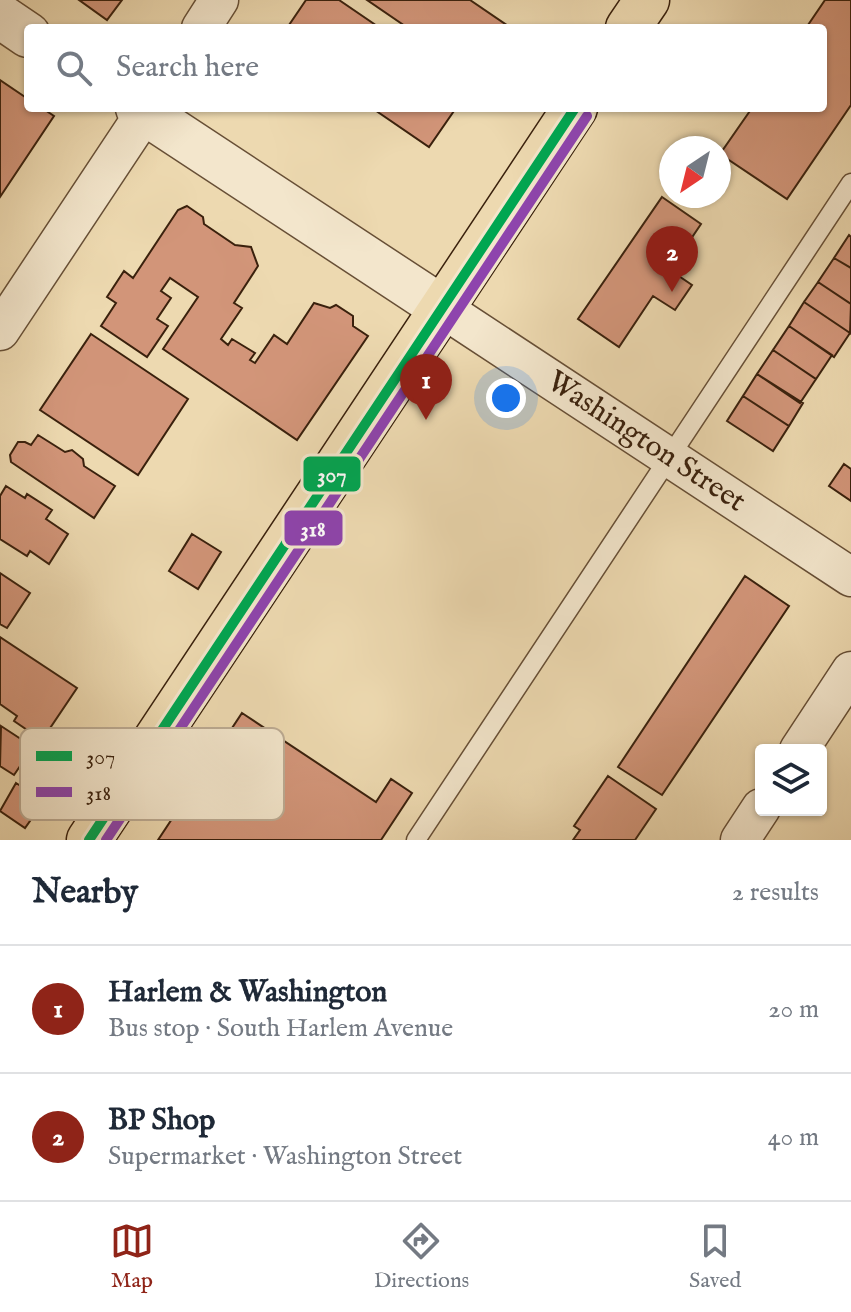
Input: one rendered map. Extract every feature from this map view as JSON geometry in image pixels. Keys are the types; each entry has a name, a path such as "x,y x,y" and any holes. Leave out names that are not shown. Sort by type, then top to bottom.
{"main road":[{"path":"631,24 647,0"},
{"path":"163,728 572,112"},
{"path":"89,840 102,820"}],"street":[{"path":"204,24 219,0"},
{"path":"0,16 24,32"},
{"path":"0,331 143,112"},
{"path":"147,112 442,308"},
{"name":"Washington Street","path":"442,308 851,577"},
{"path":"803,744 851,671"},
{"path":"740,840 756,816"}],"lane":[{"path":"416,840 851,183"}],"building":[{"path":"79,0 122,0 107,20"},
{"path":"306,0 339,0 374,24 290,24"},
{"path":"367,0 470,0 505,24 402,24"},
{"path":"825,0 851,0 851,105 787,199 731,161 731,138 749,112 827,112 827,24 809,24"},
{"path":"0,80 24,96 24,112 48,112 54,116 0,197"},
{"path":"378,112 453,112 429,147"},
{"path":"659,201 659,208 678,208 701,224 670,270 692,285 675,310 653,296 619,347 578,319"},
{"path":"187,206 203,217 204,224 235,245 251,247 258,266 234,303 242,308 221,339 228,345 232,339 255,353 250,360 255,363 274,335 287,344 314,303 330,308 336,305 353,316 353,326 368,336 297,440 163,349 198,297 170,278 161,291 171,298 157,319 168,326 147,357 101,326 116,303 107,297 124,271 133,278 178,210"},
{"path":"849,235 851,237 851,268 834,258"},
{"path":"834,258 851,268 851,304 818,282"},
{"path":"818,282 851,304 850,333 804,302"},
{"path":"804,302 850,333 834,357 789,326"},
{"path":"789,326 832,355 816,379 773,350"},
{"path":"91,334 188,399 138,475 40,410"},
{"path":"773,350 816,379 800,403 757,374"},
{"path":"757,374 803,403 789,426 743,396"},
{"path":"743,396 789,426 773,451 727,421"},
{"path":"38,435 65,452 72,450 83,459 84,466 115,486 94,518 11,462 10,455 18,442 31,445"},
{"path":"844,464 851,469 851,501 829,486"},
{"path":"6,486 25,498 27,494 52,510 46,519 68,534 49,564 30,551 27,556 0,539 0,496"},
{"path":"192,534 221,552 198,589 169,571"},
{"path":"0,573 30,593 7,628 0,624"},
{"path":"745,576 789,606 662,795 618,767"},
{"path":"0,637 77,688 50,728 24,728 14,721 17,716 0,704"},
{"path":"242,713 265,728 232,728"},
{"path":"1,726 20,738 20,766 14,775 0,766"},
{"path":"284,741 376,802 391,779 412,793 381,840 158,840 171,820 284,820"},
{"path":"608,776 656,809 635,840 573,840 580,830 574,826"},
{"path":"16,783 20,786 20,820 31,820 25,828 0,811"}],"transit line":[{"name":"307","path":"163,728 572,112"},
{"name":"318","path":"180,728 587,116"},
{"name":"307","path":"89,840 102,820"},
{"name":"318","path":"106,840 119,820"}],"place":[{"name":"BP Shop","path":"672,292"},
{"name":"Harlem & Washington","path":"426,420"}]}
